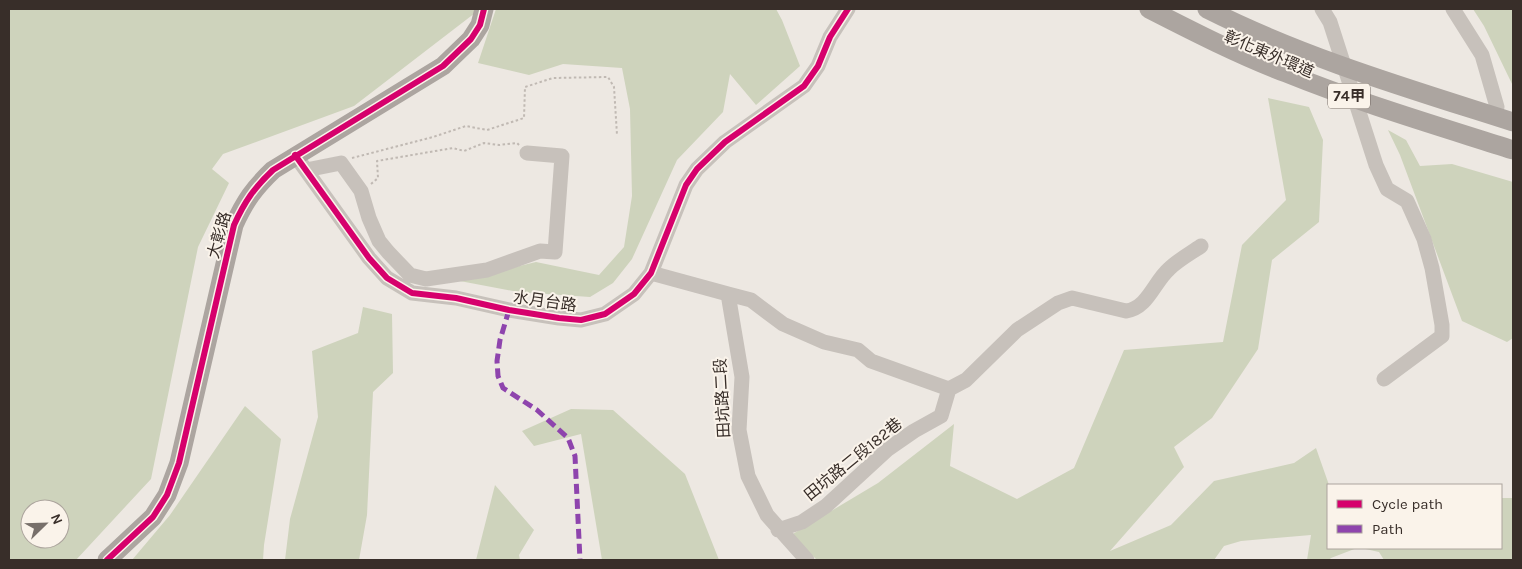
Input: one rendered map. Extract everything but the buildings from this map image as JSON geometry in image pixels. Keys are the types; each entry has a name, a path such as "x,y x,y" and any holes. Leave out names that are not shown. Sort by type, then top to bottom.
{"main road":[{"name":"大彰路","path":"107,560 153,517 167,495 179,463 234,225 244,204 255,188 273,170 300,163 443,66 471,40 480,25 484,9"},
{"name":"74甲","path":"1149,9 1237,29 1286,74 1341,94 1473,118 1505,110"},
{"name":"彰化東外環道","path":"1170,9 1237,29 1332,62 1473,118 1513,140"},
{"name":"彰化東外環道","path":"1207,9 1237,29"},
{"name":"74甲","path":"1473,118 1513,150"},
{"name":"彰化東外環道","path":"1473,118 1513,122"}],"street":[{"name":"水月台路","path":"300,163 369,258 387,278 412,293 456,298 509,310 581,320 604,314 634,294 651,273 686,185 696,169 725,142 804,86 818,66 830,38 848,9"},
{"path":"1322,9 1330,22 1376,165 1387,189 1406,202 1424,239 1432,268 1442,325 1442,336 1384,379"},
{"path":"1453,9 1482,55 1505,110"},
{"path":"300,163 341,163 361,191 369,218 379,241 410,274 426,279 487,270 540,251 555,252 562,156 528,153"},
{"path":"651,273 750,300 783,324 824,342 858,350 871,361 950,388 966,380 1017,330 1058,303 1072,298 1126,310 1134,310 1144,301 1168,269 1201,246"},
{"name":"田坑路二段","path":"728,294 742,377 739,430 748,476 766,515 806,560"},
{"name":"田坑路二段182巷","path":"778,530 802,522 826,506 888,449 914,431 942,416 950,388"}],"path":[{"path":"341,163 347,159 433,137 466,126 487,130 524,118 525,87 553,78 608,77 614,87 616,135"},
{"path":"361,191 378,178 377,161 453,148 464,151 484,143 499,145 517,143 528,153"}],"green space":[{"path":"9,9 475,9 475,13 354,106 223,154 212,169 229,183 198,247 151,479 76,560 9,560"},
{"path":"496,9 776,9 800,66 756,105 730,74 723,112 677,160 632,259 613,283 590,297 518,292 444,278 495,272 536,262 599,275 624,247 632,196 630,109 622,68 563,64 529,75 478,63"},
{"path":"1473,9 1513,9 1513,86 1484,26"},
{"path":"1268,98 1309,107 1323,140 1319,222 1272,260 1258,349 1212,418 1174,447 1184,467 1110,551 1171,525 1214,481 1294,463 1316,448 1329,484 1327,484 1327,549 1354,549 1329,560 1307,560 1311,535 1241,541 1224,546 1214,560 817,560 791,535 878,483 954,424 950,466 1017,499 1074,468 1124,350 1223,342 1242,245 1286,200"},
{"path":"1388,130 1406,140 1420,166 1452,164 1513,182 1513,338 1507,342 1462,321 1400,155"},
{"path":"363,307 392,314 393,373 373,392 367,515 359,560 285,560 290,519 318,417 312,351 358,333"},
{"path":"245,406 281,439 263,560 132,560 170,515"},
{"path":"571,409 613,410 685,474 719,560 602,560 581,434 534,446 522,431"},
{"path":"495,485 534,530 519,555 520,560 476,560"},
{"path":"1502,498 1513,498 1513,560 1384,560 1379,552 1366,549 1502,549"}],"marked path":[{"path":"509,310 500,340 497,361 498,376 503,388 537,410 568,438 575,456 580,560"}],"cycle path":[{"path":"107,560 153,517 167,495 179,463 234,225 250,195 273,170 443,66 471,39 480,25 484,9"},
{"path":"295,155 369,258 387,278 412,293 456,298 509,310 559,318 581,320 605,314 634,294 651,273 686,185 697,169 725,142 804,86 818,66 830,37 848,9"}]}
